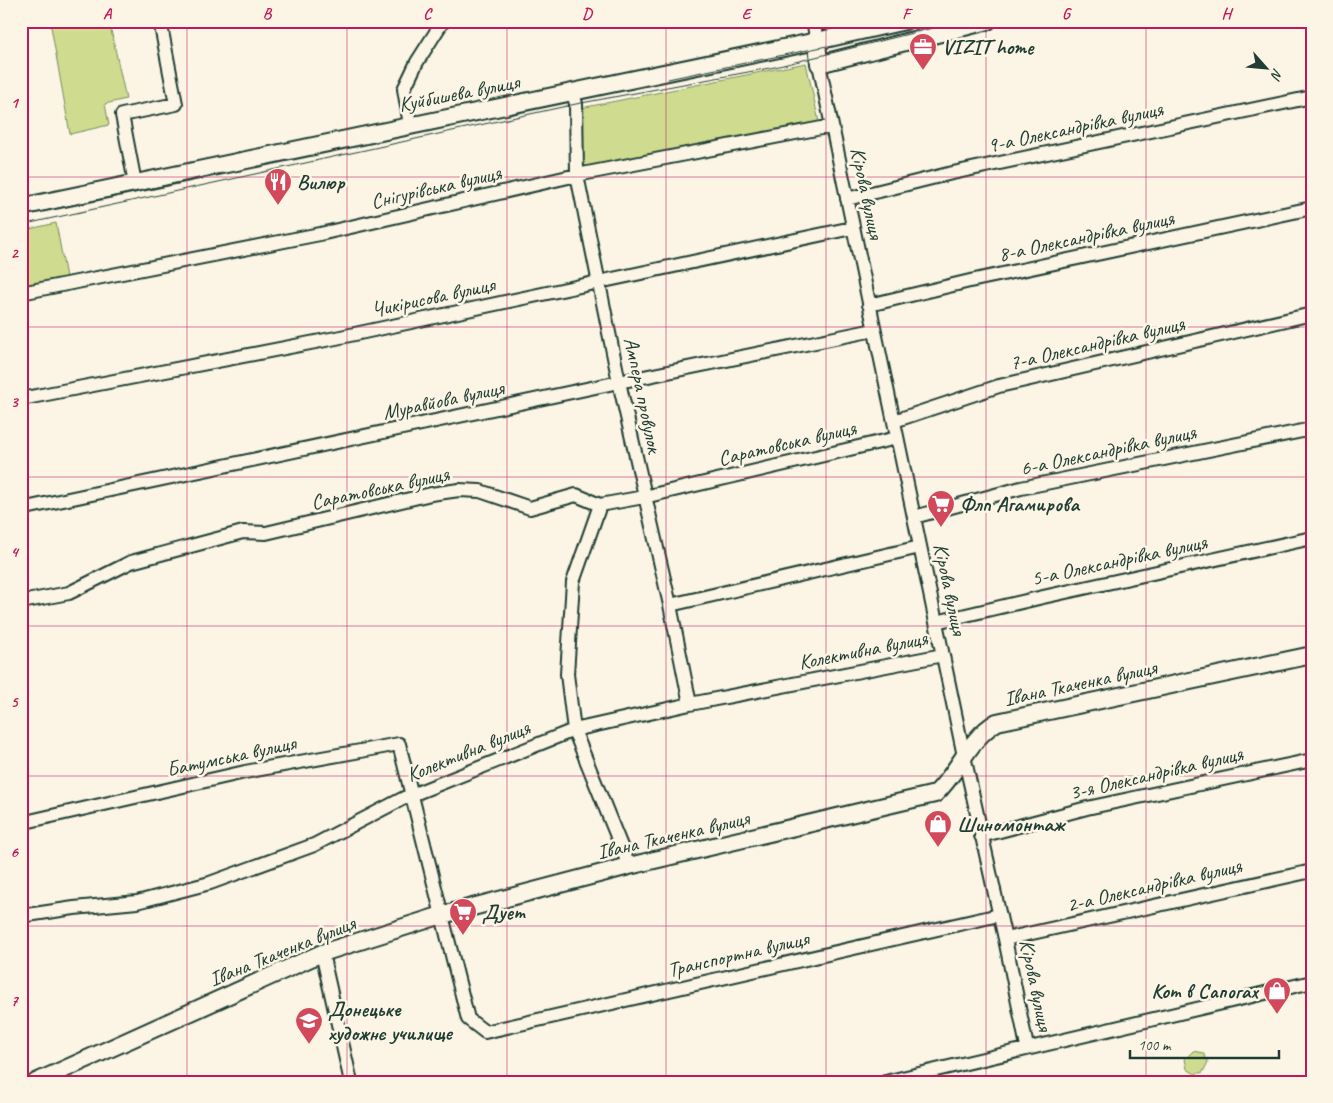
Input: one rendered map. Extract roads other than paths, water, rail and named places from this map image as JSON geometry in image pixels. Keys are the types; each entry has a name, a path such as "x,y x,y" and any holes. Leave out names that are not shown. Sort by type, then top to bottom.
{"main road":[{"name":"Куйбишева вулиця","path":"22,201 136,183 905,21"},
{"path":"818,64 988,21"},
{"name":"Кірова вулиця","path":"817,41 818,64"},
{"name":"Івана Ткаченка вулиця","path":"36,1082 322,952 442,915 629,866 936,794 949,780 974,742 989,727 1005,720 1312,655"}],"street":[{"path":"136,183 122,115 176,104 160,21"},
{"path":"410,125 404,88 417,62 443,21"},
{"name":"Кірова вулиця","path":"813,21 817,41"},
{"name":"Кірова вулиця","path":"818,64 981,836 1006,939 1028,1047"},
{"name":"Ампера провулок","path":"573,92 576,104 577,175 619,382 670,605 690,704"},
{"name":"9-а Олександрівка вулиця","path":"847,199 948,174 1312,97"},
{"name":"Снігурівська вулиця","path":"21,294 320,234 577,175 832,126"},
{"name":"8-а Олександрівка вулиця","path":"869,305 980,279 1312,208"},
{"name":"Чикірисова вулиця","path":"21,399 336,338 852,228"},
{"name":"7-а Олександрівка вулиця","path":"894,421 999,386 1312,314"},
{"name":"Муравйова вулиця","path":"21,510 356,440 619,382 874,330"},
{"name":"6-а Олександрівка вулиця","path":"914,517 1021,488 1312,429"},
{"name":"Саратовська вулиця","path":"21,602 69,593 131,562 244,532 266,533 431,494 459,490 480,491 530,508 576,495 600,505 644,497 897,438"},
{"path":"600,505 572,582 567,674 574,730 629,866"},
{"name":"5-а Олександрівка вулиця","path":"936,622 1043,596 1312,538"},
{"path":"670,605 920,547"},
{"name":"Колективна вулиця","path":"21,916 74,908 137,902 210,882 314,845 412,795 574,730 690,704 943,655"},
{"name":"Батумська вулиця","path":"21,823 245,772 399,744 412,795"},
{"name":"3-я Олександрівка вулиця","path":"981,836 1087,808 1312,760"},
{"path":"412,795 442,915"},
{"name":"2-а Олександрівка вулиця","path":"1006,939 1312,871"},
{"name":"Транспортна вулиця","path":"442,915 468,1019 485,1032 999,915"},
{"path":"322,952 351,1082"},
{"path":"885,1082 1312,982"}],"tram line":[{"path":"21,225 576,104 775,67 961,21"},
{"path":"668,79 827,46"},
{"path":"21,216 222,173"}],"place":[{"name":"VIZIT home","path":"923,71"},
{"name":"Вилюр","path":"278,206"},
{"name":"Флп Агамирова","path":"941,528"},
{"name":"Шиномонтаж","path":"938,848"},
{"name":"Дует","path":"463,936"},
{"name":"Кот в Сапогах","path":"1277,1015"},
{"name":"Донецьке художнє училище","path":"309,1045"}]}
